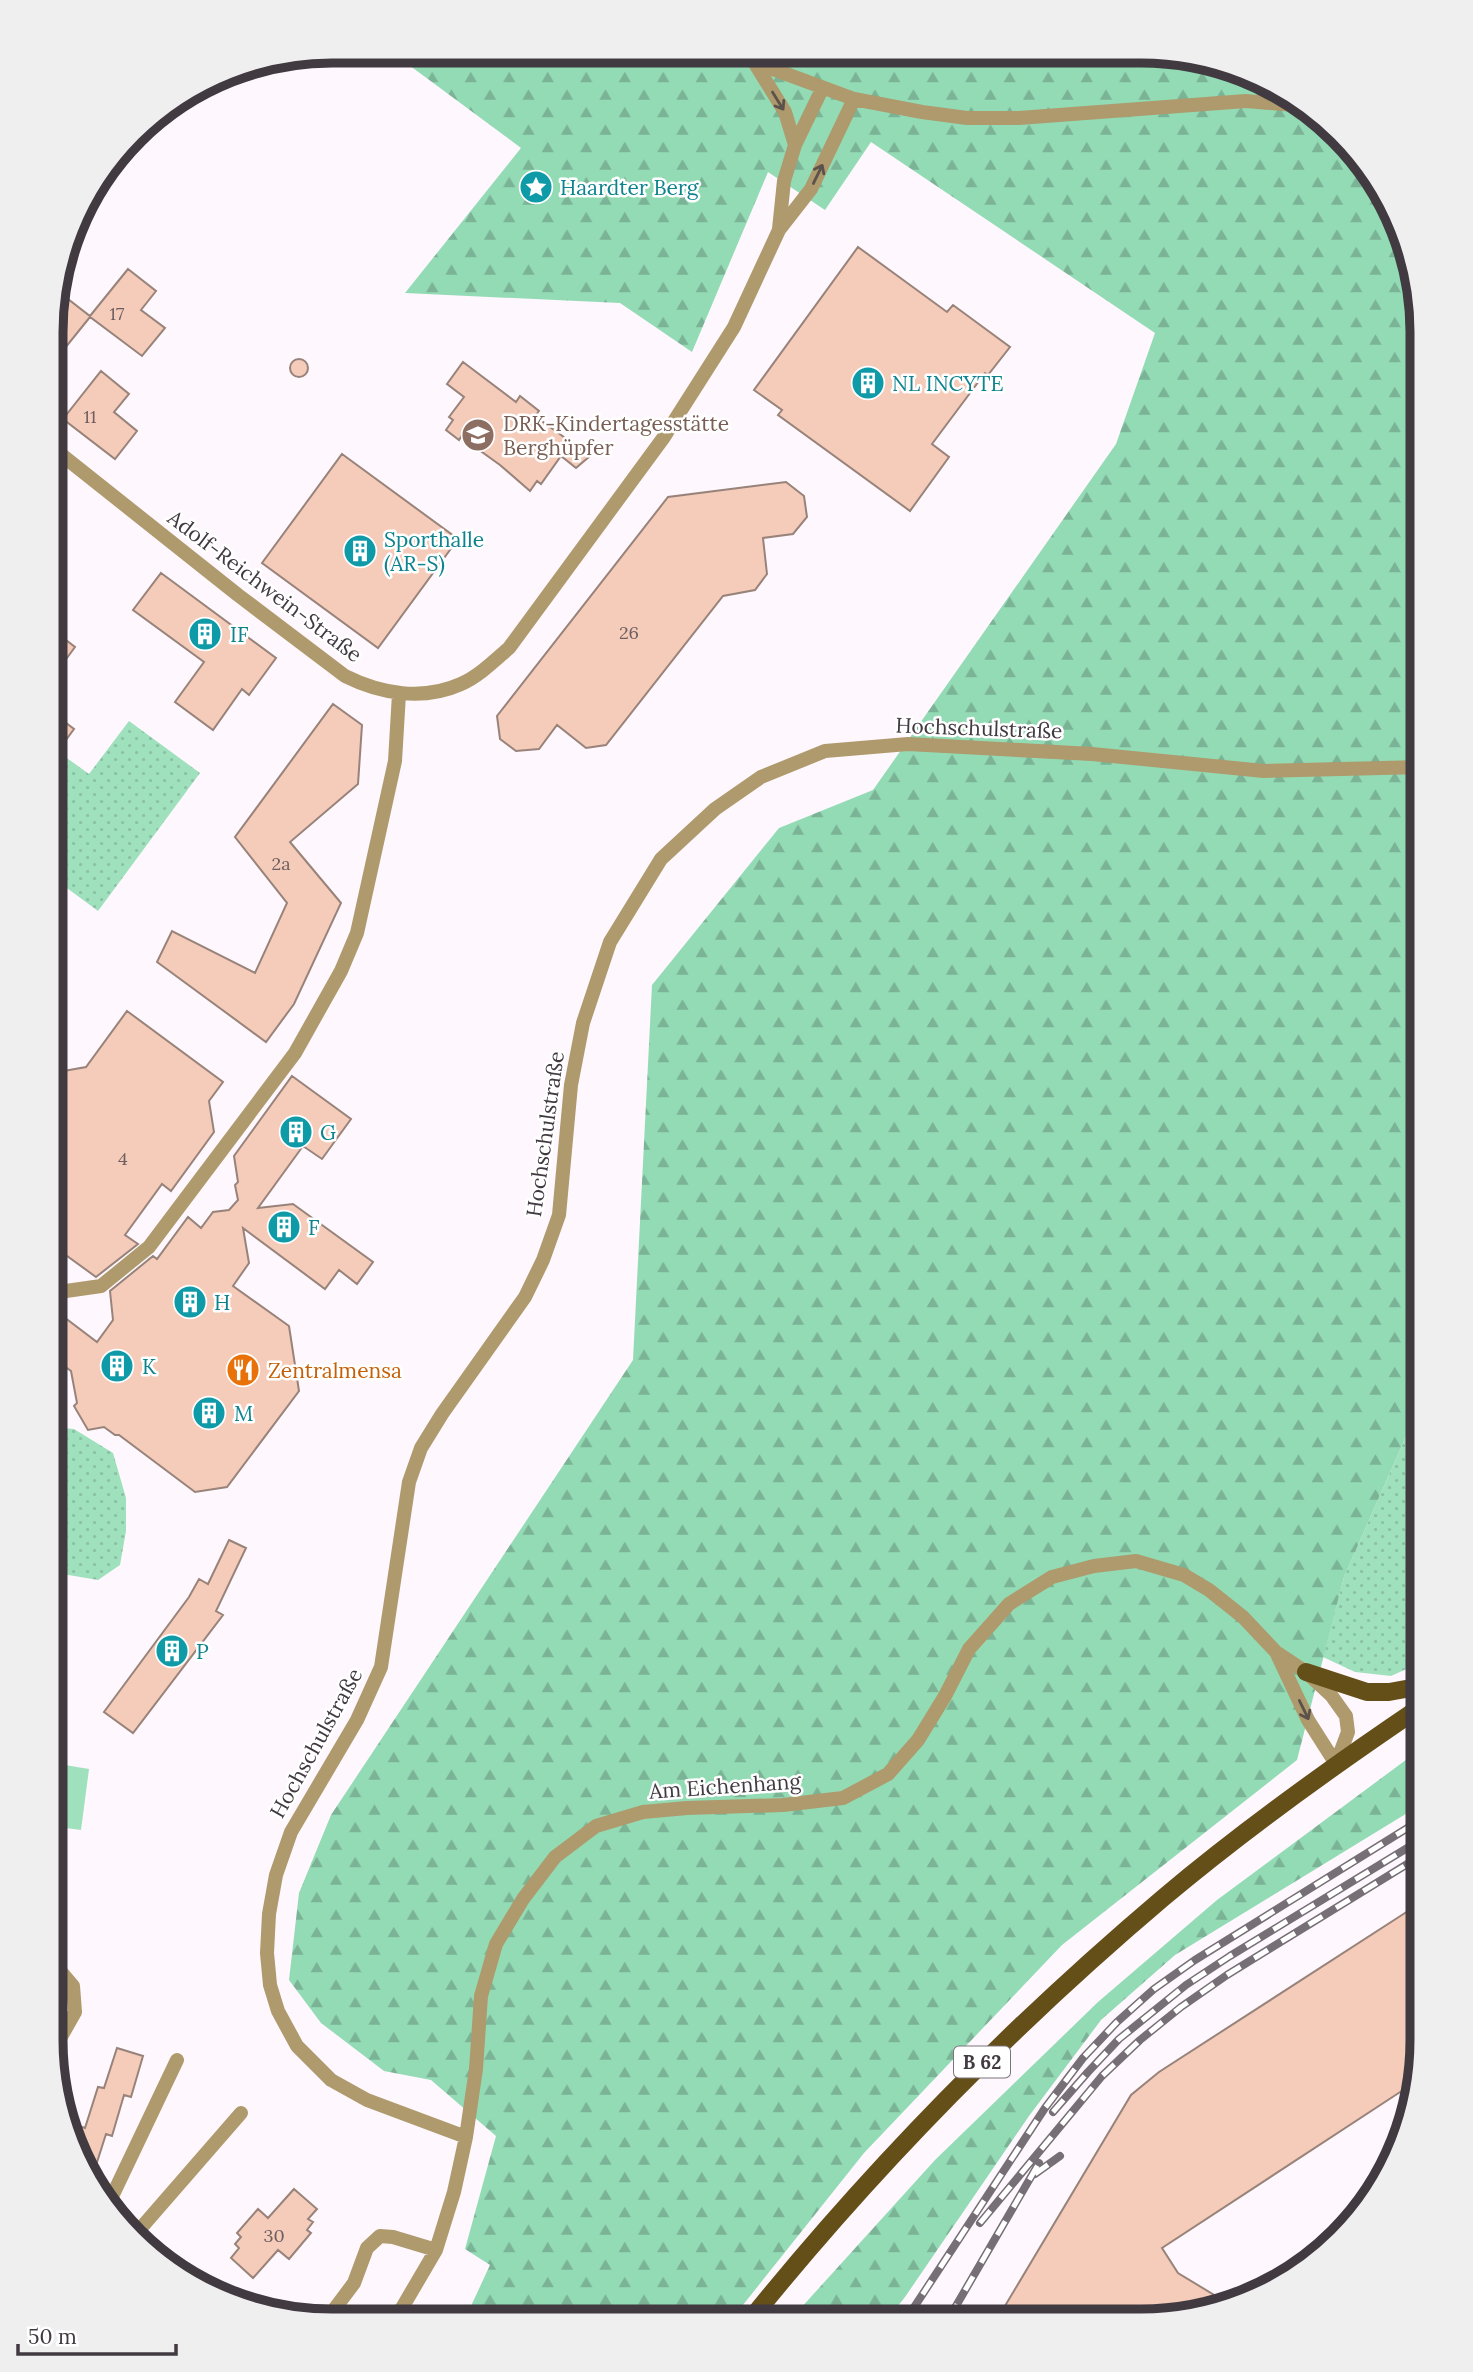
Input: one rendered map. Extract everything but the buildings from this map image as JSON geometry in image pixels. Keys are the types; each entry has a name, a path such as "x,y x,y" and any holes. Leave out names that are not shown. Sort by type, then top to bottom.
{"main road":[{"path":"1306,1672 1367,1692 1410,1688"},
{"name":"B 62","path":"759,2309 860,2190 965,2079 1028,2018 1164,1898 1336,1764 1410,1714"}],"street":[{"path":"755,63 785,112 794,145"},
{"path":"757,63 854,99 967,118 1019,118 1246,101 1283,104"},
{"name":"Adolf-Reichwein-Straße","path":"779,230 784,181 794,145 822,89"},
{"name":"Adolf-Reichwein-Straße","path":"63,456 332,667 363,685 399,694 425,694 460,685 480,673 509,648 670,427 734,327 779,230 811,189 854,99"},
{"path":"63,1291 101,1286 149,1247 295,1053 341,971 357,933 395,761 399,694"},
{"name":"Hochschulstraße","path":"466,2137 355,2093 331,2080 297,2046 278,2011 270,1985 267,1953 269,1914 276,1875 291,1832 357,1720 381,1667 410,1482 421,1448 525,1297 543,1260 559,1215 571,1085 586,1011 610,942 661,859 715,810 761,777 825,751 908,744 1092,754 1264,771 1410,767"},
{"name":"Am Eichenhang","path":"401,2309 436,2250 454,2192 466,2137 476,2069 481,1996 496,1944 523,1899 555,1857 596,1826 643,1812 783,1805 843,1798 888,1773 918,1740 945,1696 969,1648 1009,1604 1052,1577 1094,1566 1136,1560 1184,1575 1243,1617 1276,1652 1306,1672 1331,1695 1346,1716 1348,1732 1336,1764"},
{"name":"Am Eichenhang","path":"1276,1652 1308,1720 1336,1764"},
{"path":"63,1974 73,1986 75,2012 63,2033"},
{"path":"113,2195 177,2060"},
{"path":"141,2228 241,2113"},
{"path":"334,2309 354,2283 367,2248 380,2235 436,2250"}],"green space":[{"path":"406,63 1176,65 1227,77 1260,91 1290,108 1331,142 1365,183 1382,213 1396,246 1408,297 1410,1427 1344,1577 1297,1760 1062,1945 864,2153 740,2309 470,2309 490,2265 465,2249 496,2136 431,2080 384,2071 321,2023 289,1980 299,1893 331,1815 633,1360 652,985 779,828 873,790 1116,444 1155,333 871,142 825,210 768,172 692,352 620,303 405,293 521,148"},
{"path":"129,721 200,773 98,911 63,885 63,755 89,774"},
{"path":"1410,1427 1410,1667 1391,1676 1355,1672 1323,1657 1344,1577"},
{"path":"63,1428 74,1429 113,1453 126,1498 126,1531 120,1565 98,1580 63,1574"},
{"path":"1410,1757 1410,1811 1175,1955 1101,2020 1029,2116 896,2309 800,2309 935,2160 1098,2002 1217,1900"},
{"path":"63,1765 89,1769 81,1830 63,1828"}],"railway":[{"path":"913,2309 1045,2108 1083,2058 1117,2022 1154,1989 1195,1960 1410,1826"},
{"path":"1053,2112 1119,2039 1186,1985 1410,1846"},
{"path":"980,2223 1102,2076 1140,2040 1227,1975 1410,1862"},
{"path":"1035,2174 1060,2156"},
{"path":"954,2309 1039,2163"}],"place":[{"name":"Haardter Berg","path":"536,187"},
{"name":"NL INCYTE","path":"868,383"},
{"name":"DRK-Kindertagesstätte Berghüpfer","path":"478,435"},
{"name":"Sporthalle (AR-S)","path":"360,551"},
{"name":"IF","path":"205,634"},
{"name":"G","path":"296,1132"},
{"name":"F","path":"284,1227"},
{"name":"H","path":"190,1302"},
{"name":"K","path":"117,1366"},
{"name":"Zentralmensa","path":"243,1370"},
{"name":"M","path":"209,1413"},
{"name":"P","path":"172,1651"}]}
